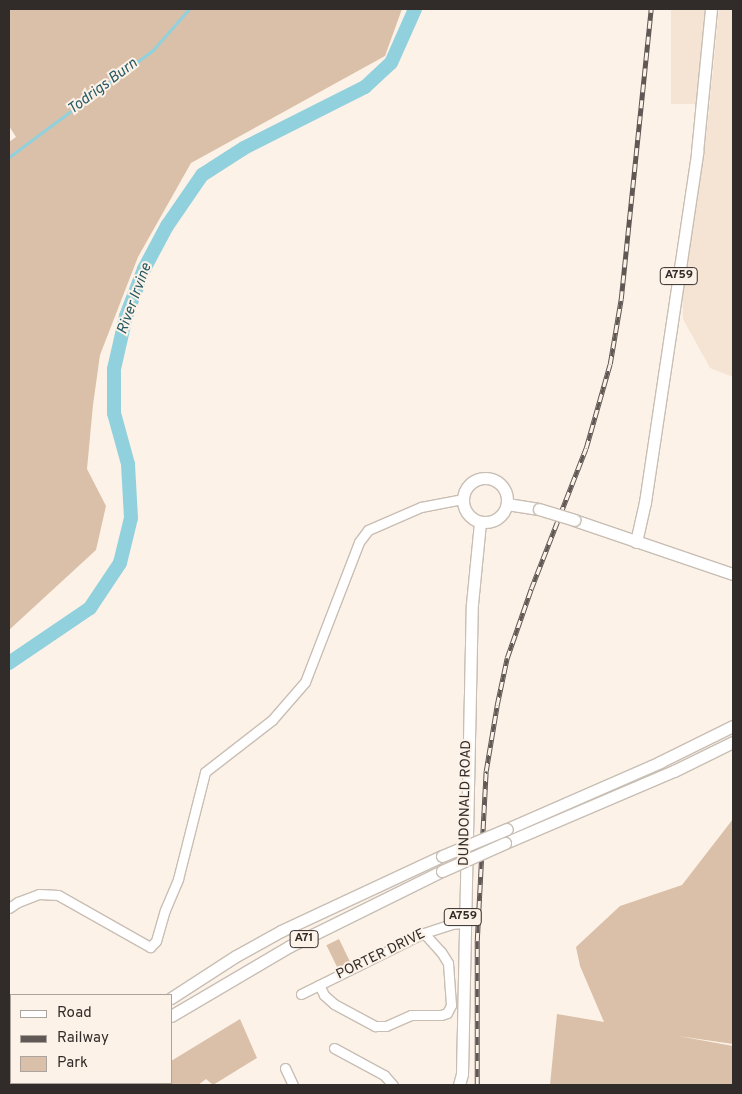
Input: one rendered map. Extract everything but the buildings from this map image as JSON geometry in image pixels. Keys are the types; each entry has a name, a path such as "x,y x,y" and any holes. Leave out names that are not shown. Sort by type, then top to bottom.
{"main road":[{"name":"A759","path":"636,542 644,502 697,152 711,9"},
{"path":"485,478 500,483 505,491 507,504 498,518 480,522 467,513 462,499 469,484 485,478"},
{"path":"507,504 539,509 733,574"},
{"name":"DUNDONALD ROAD","path":"459,1085 462,1074 463,923 472,604 480,522"},
{"name":"A71","path":"172,997 236,956 281,931 442,856 660,762 733,726"},
{"name":"A71","path":"172,1015 290,946 442,870 674,771 733,742"}],"street":[{"path":"9,908 18,902 39,894 58,895 150,947 156,941 178,878 206,772 272,720 305,682 359,542 368,530 421,507 462,499"},
{"name":"PORTER DRIVE","path":"301,994 424,933 451,924 463,923"},
{"path":"319,985 324,995 334,1004 375,1026 386,1026 410,1015 441,1015 447,1013 451,1005 448,963 424,933"},
{"path":"334,1048 384,1075 392,1085"},
{"path":"286,1068 293,1085"}],"shaded area":[{"path":"671,9 707,9 707,104 671,104"},
{"path":"719,9 733,9 733,377 710,368 683,319 682,291 706,138"}],"green space":[{"path":"9,9 402,9 385,56 191,163 138,257 100,355 87,469 106,506 96,550 9,630 9,142 16,137 9,126"},
{"path":"733,819 733,1044 678,1036 733,1046 733,1085 550,1085 557,1014 604,1022 580,966 576,947 620,906 682,885"},
{"path":"339,939 351,964 339,970 326,945"},
{"path":"240,1019 257,1058 213,1085 206,1079 198,1085 131,1085 172,1084 172,1060"}],"waterway":[{"name":"Todrigs Burn","path":"9,157 153,50 189,9"},
{"name":"River Irvine","path":"9,663 90,608 120,563 131,518 128,464 114,413 114,369 126,316 144,269 167,226 202,175 244,148 365,87 391,63 415,9"}],"railway":[{"path":"477,1085 477,941 486,771 507,658 531,589 586,448 610,364 621,299 651,9"}]}
